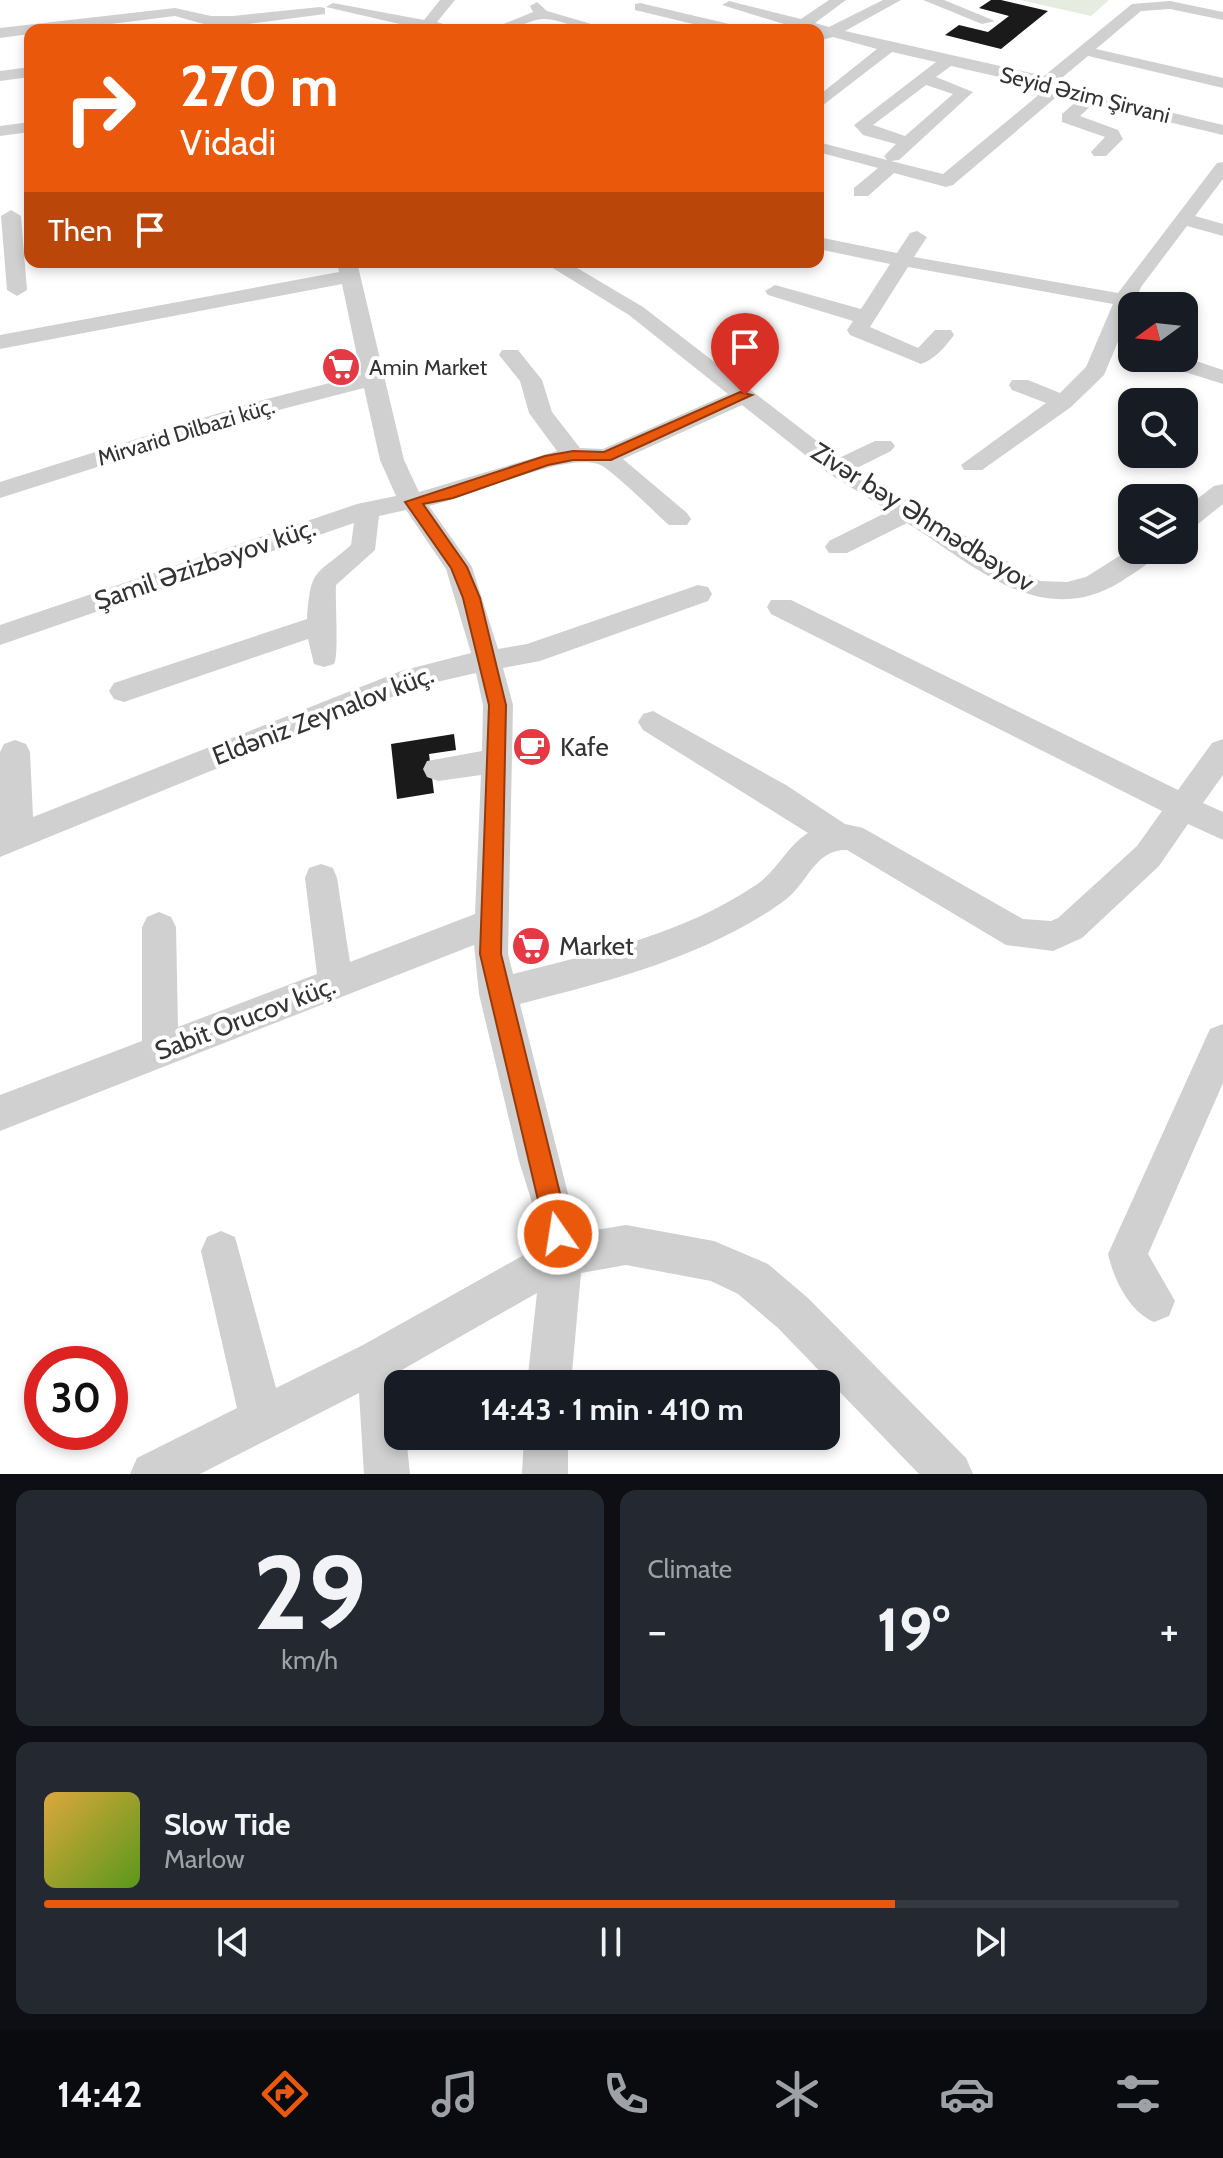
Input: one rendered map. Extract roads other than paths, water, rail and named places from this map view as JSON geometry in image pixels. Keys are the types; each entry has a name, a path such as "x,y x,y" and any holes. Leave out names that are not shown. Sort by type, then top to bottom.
{"street":[{"path":"245,24 326,9 353,0"},
{"path":"427,24 448,0"},
{"path":"520,0 539,10 584,24"},
{"path":"513,24 556,0"},
{"path":"791,24 839,0"},
{"path":"824,35 894,0"},
{"path":"930,0 987,21"},
{"path":"695,24 730,2"},
{"name":"Seyid Əzim Şirvani","path":"730,2 794,23"},
{"path":"824,149 940,181 952,179 1086,51 1137,7 1194,4 1223,16"},
{"path":"58,24 174,6 225,24"},
{"path":"640,7 712,24"},
{"path":"326,9 403,24"},
{"path":"319,24 317,17 326,9"},
{"path":"0,33 24,29"},
{"name":"Seyid Əzim Şirvani","path":"824,35 1052,85 1090,98 1223,130"},
{"path":"824,99 889,47"},
{"path":"1086,51 1223,83"},
{"path":"831,53 869,62"},
{"path":"908,142 869,131 863,125 947,61"},
{"path":"0,76 24,73"},
{"name":"Seyid Əzim Şirvani","path":"861,192 908,142 965,92 923,78"},
{"path":"1090,98 1068,118 1112,134 1114,139 1100,152"},
{"path":"0,131 24,128"},
{"path":"1129,292 1223,167"},
{"path":"14,215 17,290"},
{"path":"1182,219 1223,230"},
{"path":"917,237 858,326 863,334 914,356 926,354 943,335"},
{"path":"824,244 903,262 1118,299"},
{"name":"Zivər bəy Əhmədbəyov","path":"563,268 636,311 837,468 1017,581 1050,592 1091,588 1126,564"},
{"path":"0,342 348,269 392,460 413,502 459,567 498,705 489,924 497,994 538,1161 555,1212 562,1256 550,1370"},
{"path":"775,291 864,317"},
{"path":"973,465 1063,402 1096,370 1118,318"},
{"path":"1109,344 1118,346"},
{"path":"510,355 531,380 541,413 573,455"},
{"path":"1198,369 1223,377"},
{"name":"Mirvarid Dilbazi küç.","path":"0,490 259,408 373,379"},
{"path":"1020,385 1063,402"},
{"path":"678,519 606,457 745,395"},
{"path":"837,468 883,446"},
{"name":"Şamil Əzizbəyov küç.","path":"0,635 366,510 448,494 545,461 573,455 606,457"},
{"path":"1198,511 1223,492"},
{"path":"324,657 320,626 323,583 364,547 370,537 366,510"},
{"path":"838,547 906,513"},
{"name":"Eldəniz Zeynalov küç.","path":"9,840 321,700 424,673 530,654 596,633 698,594"},
{"path":"781,607 889,664 1090,758 1223,827"},
{"path":"124,691 284,635 320,626"},
{"path":"653,722 775,794 835,834 852,837 1018,934 1053,936 1070,928 1120,886 1148,856 1223,751"},
{"path":"9,840 15,752"},
{"path":"438,769 498,761"},
{"path":"497,994 658,950 709,930 772,891 812,846 835,834"},
{"path":"321,878 336,983"},
{"name":"Sabit Orucov küç.","path":"0,1113 489,924"},
{"path":"159,927 160,1051"},
{"path":"1154,1301 1131,1266 1128,1254 1218,1064"},
{"path":"153,1474 378,1360 562,1256 626,1245 682,1253 735,1268 793,1313 950,1474"},
{"path":"221,1251 262,1419"},
{"path":"378,1360 387,1474"},
{"path":"545,1474 546,1450"}],"place":[{"name":"Amin Market","path":"341,367"},
{"name":"Kafe","path":"532,747"},
{"name":"Market","path":"531,946"}]}
